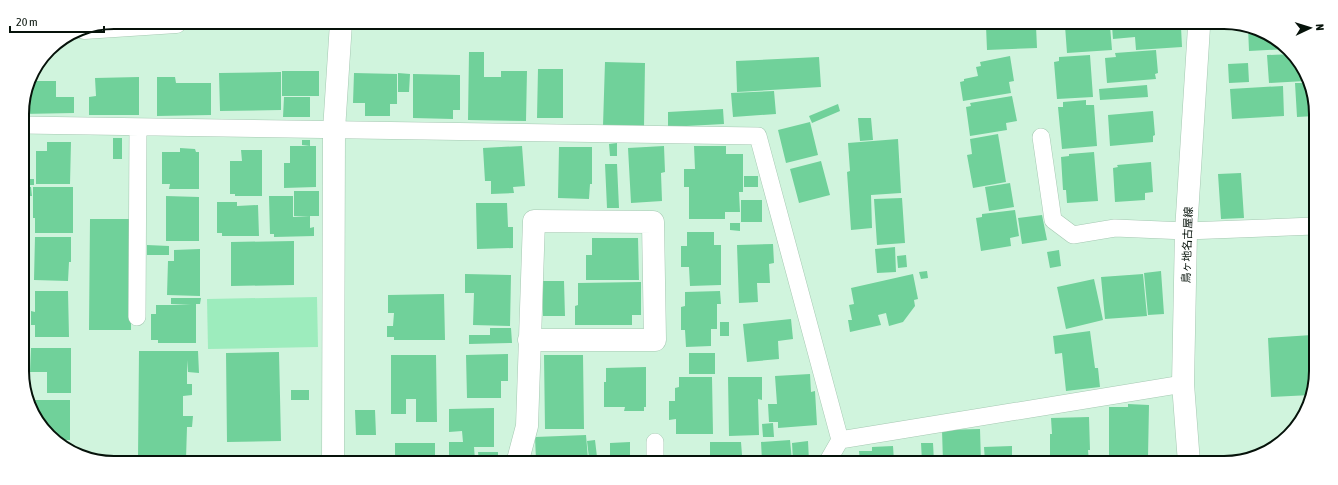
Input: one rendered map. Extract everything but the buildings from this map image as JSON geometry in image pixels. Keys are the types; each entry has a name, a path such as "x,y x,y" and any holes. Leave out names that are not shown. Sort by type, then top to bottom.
{"street":[{"path":"333,456 334,130 341,29"},
{"name":"鳥ヶ地名古屋線","path":"1189,456 1183,384 1186,231 1200,29"},
{"path":"519,456 527,426 529,340 534,221 653,222 655,340 529,340"}],"lane":[{"path":"29,125 758,136 840,440 831,456"},
{"path":"137,317 138,127"},
{"path":"1041,137 1054,220 1073,235 1115,228 1186,231 1309,226"},
{"path":"840,440 1183,384"},
{"path":"654,456 655,442"}],"green space":[{"path":"317,297 318,347 208,349 207,299"}]}
